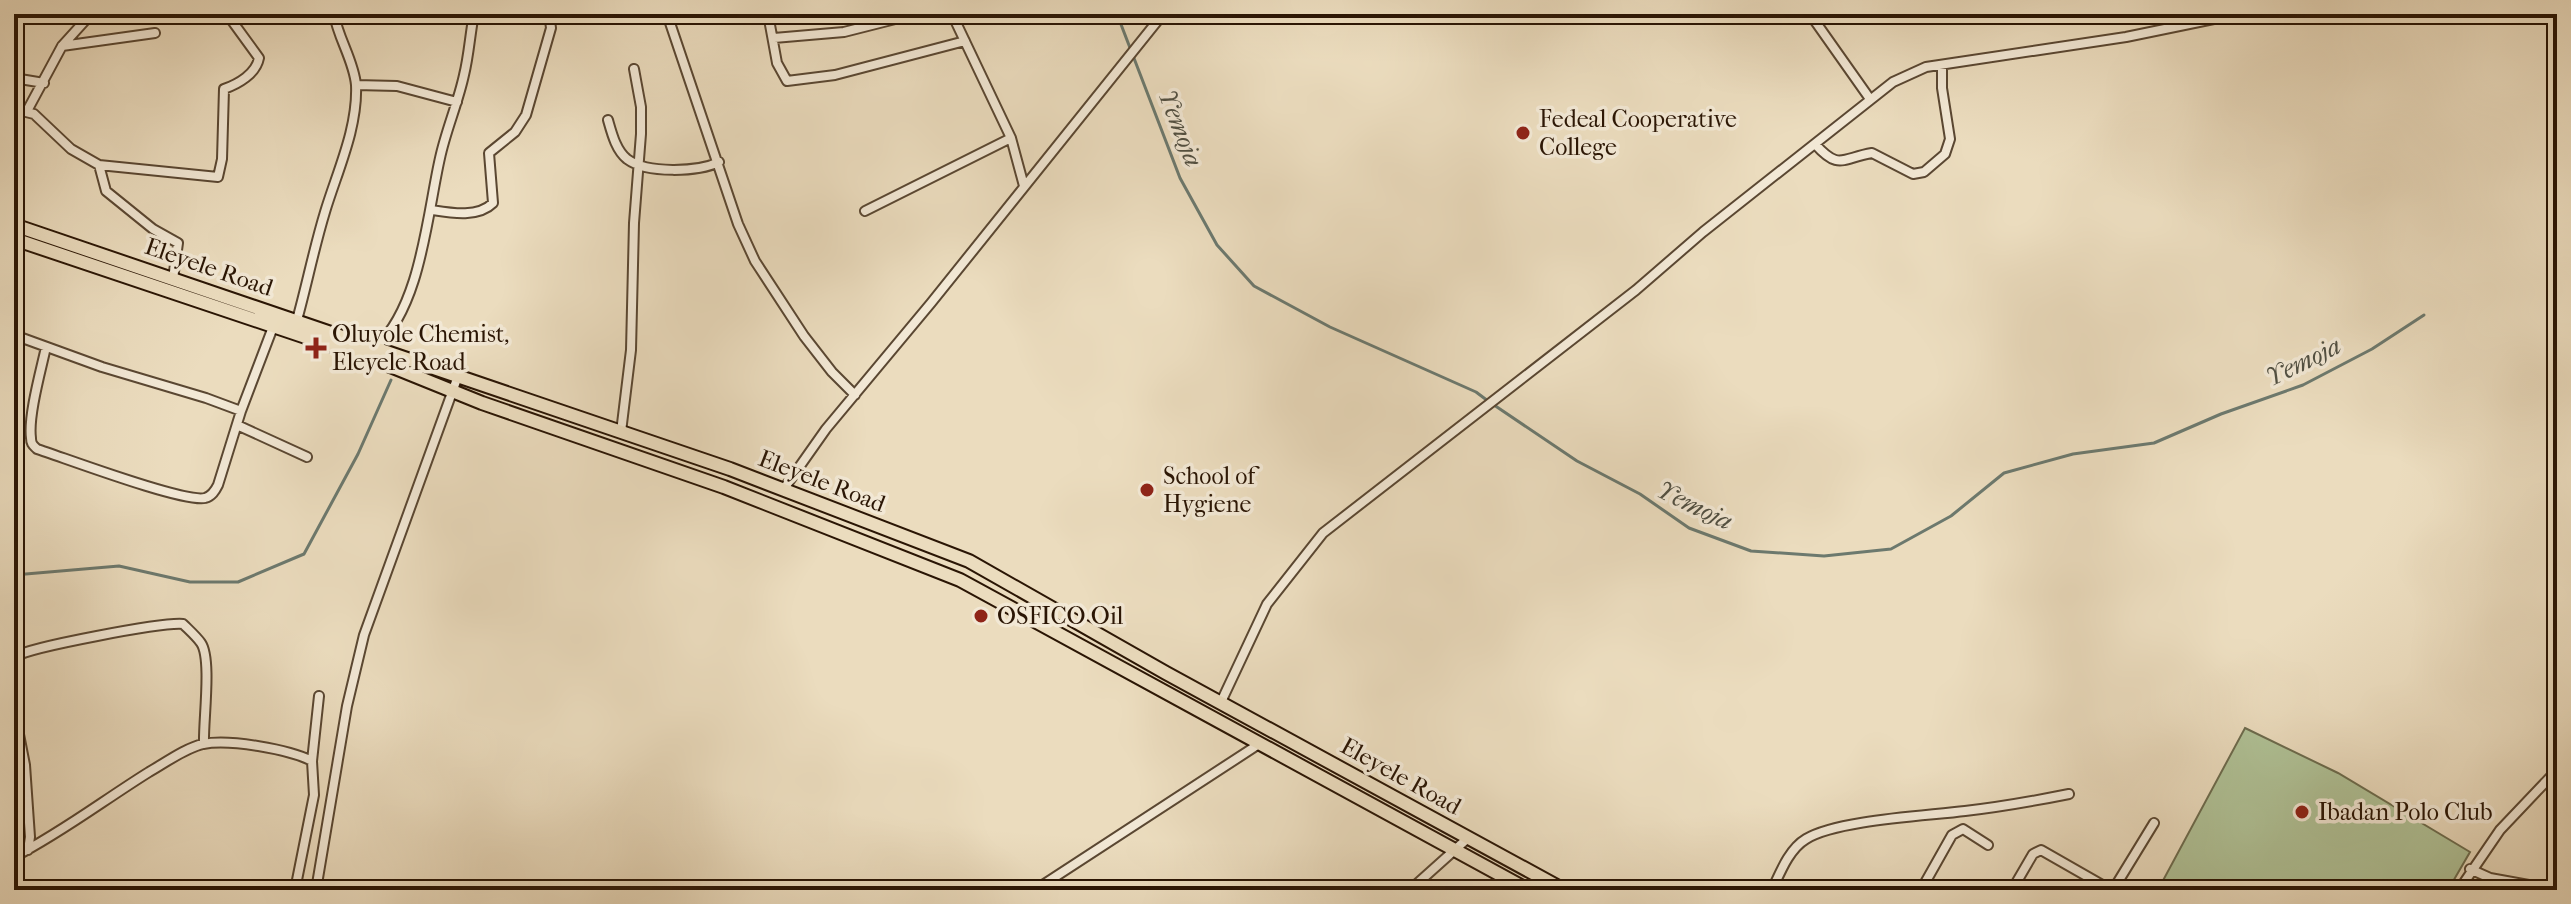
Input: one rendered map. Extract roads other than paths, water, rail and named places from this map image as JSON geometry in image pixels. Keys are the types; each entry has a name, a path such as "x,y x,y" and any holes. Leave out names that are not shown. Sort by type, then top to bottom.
{"main road":[{"name":"Eleyele Road","path":"14,225 297,320 382,354 482,403 724,487 960,580 1528,890"},
{"name":"Eleyele Road","path":"14,239 273,327 442,370 783,490 969,561 1564,890"},
{"path":"960,580 969,561"}],"street":[{"path":"27,111 62,46 91,14"},
{"path":"14,109 27,111 71,149 99,165 218,177 222,159 224,89 254,70 259,58 227,14"},
{"path":"297,320 320,227 352,120 356,85 334,14"},
{"path":"382,354 398,322 420,257 432,210 441,153 465,71 474,14"},
{"path":"667,14 738,224 755,261 804,336 855,395"},
{"path":"768,14 777,63 787,81 835,75 965,41"},
{"path":"774,38 844,32 915,14"},
{"path":"952,14 1011,138 1024,186"},
{"path":"783,490 826,429 1163,14"},
{"path":"1810,14 1870,99"},
{"path":"1221,702 1267,604 1309,549 1338,521 1636,290 1703,232 1870,99 1908,74 1926,67 2126,37 2238,14"},
{"path":"432,210 452,213 479,211 493,203 489,153 515,132 526,115 552,17"},
{"path":"62,46 155,33"},
{"path":"1815,144 1828,159 1841,163 1872,153 1913,174 1924,172 1945,154 1950,139 1942,88 1942,65"},
{"path":"621,432 631,350 637,164 641,134 641,107 634,69"},
{"path":"14,78 44,83"},
{"path":"356,85 397,86 457,102"},
{"path":"608,120 619,150 626,159 637,164 685,171 705,169 719,162"},
{"path":"865,211 1011,138"},
{"path":"99,165 106,191 153,229 178,243 173,279"},
{"path":"46,347 30,439 37,449 153,488 201,499 213,493 218,485 241,411 273,327"},
{"path":"14,335 241,411"},
{"path":"316,890 347,706 364,635 458,376"},
{"path":"237,425 307,457"},
{"path":"14,657 22,652 61,643 183,624 203,650 206,683 204,744"},
{"path":"295,890 314,795 312,761 319,696"},
{"path":"14,709 25,765 30,837 28,850"},
{"path":"14,857 41,844 77,817 146,774 204,744 284,751 312,761"},
{"path":"1035,890 1259,744"},
{"path":"2459,890 2470,869 2500,830 2557,770"},
{"path":"1772,890 1793,851 1816,834 1871,823 2015,805 2069,794"},
{"path":"2012,890 2033,854 2041,850 2112,890 2154,823"},
{"path":"1921,890 1952,835 1958,830 1963,829 1988,845"},
{"path":"1410,890 1468,838"},
{"path":"2470,869 2490,878 2557,890"}],"waterway":[{"name":"Yemoja","path":"1117,14 1180,178 1217,245 1254,286 1330,327 1476,392 1488,401"},
{"name":"Yemoja","path":"1494,405 1577,461 1640,494 1689,528 1751,551 1824,556 1891,549 1951,516 2004,473 2073,454 2154,443 2221,414 2303,385 2372,349 2424,315"},
{"path":"14,575 119,566 190,582 238,582 304,554 358,454 391,380"}],"place":[{"name":"Fedeal Cooperative College","path":"1523,133"},
{"name":"Oluyole Chemist, Eleyele Road","path":"316,348"},
{"name":"School of Hygiene","path":"1147,490"},
{"name":"OSFICO Oil","path":"981,616"},
{"name":"Ibadan Polo Club","path":"2302,812"}]}
